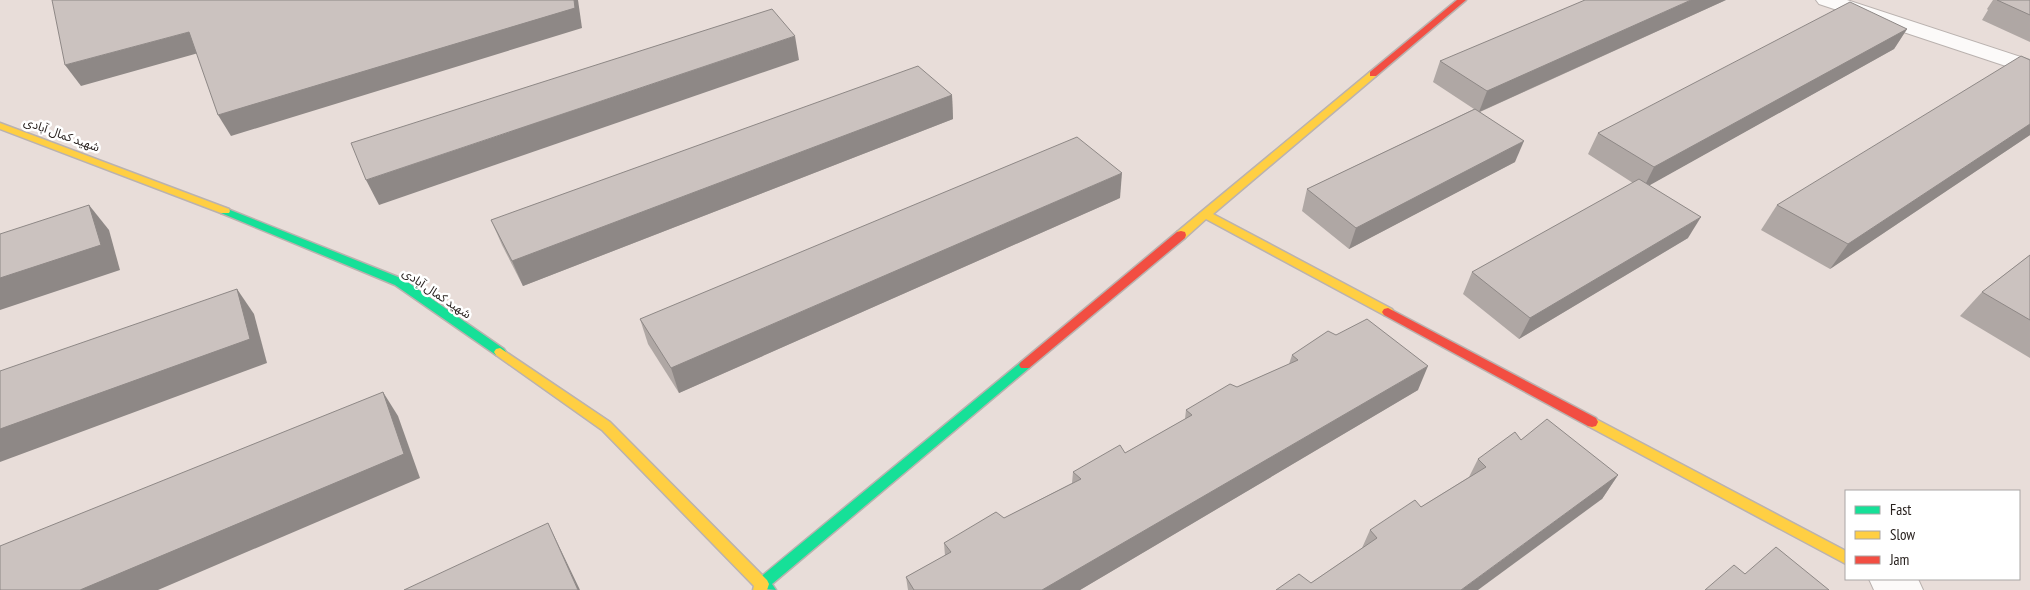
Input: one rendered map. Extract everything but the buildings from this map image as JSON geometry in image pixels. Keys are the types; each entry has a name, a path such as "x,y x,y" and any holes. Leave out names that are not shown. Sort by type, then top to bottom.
{"street":[{"path":"764,588 1205,214 1462,0"},
{"path":"1826,0 2030,67"},
{"name":"شهید کمال آبادی","path":"0,126 200,200 399,282 606,426 764,588"},
{"path":"1205,214 1845,557"},
{"path":"1888,580 1906,590"}],"traffic: fast":[{"path":"225,211 399,282 500,352"},
{"path":"769,590 762,584 1025,365"}],"traffic: slow":[{"path":"1181,235 1373,74"},
{"path":"0,126 225,211"},
{"path":"1205,214 1388,312"},
{"path":"500,352 606,426 762,584 760,590"},
{"path":"1592,422 1845,557"}],"traffic: jam":[{"path":"1373,74 1462,0"},
{"path":"1025,365 1181,235"},
{"path":"1388,312 1592,422"}]}
